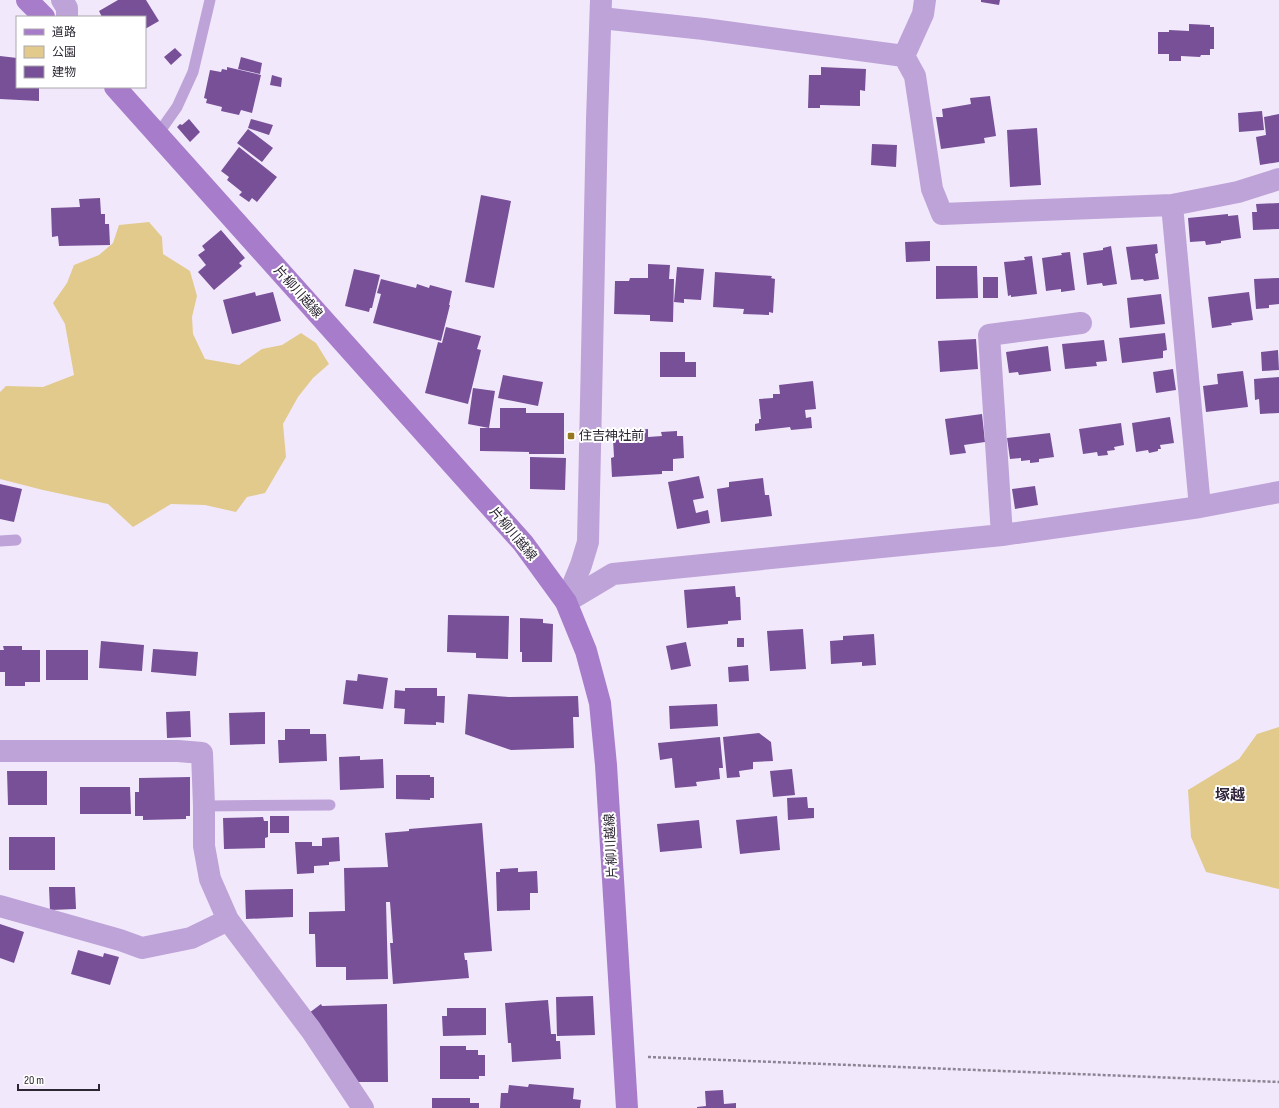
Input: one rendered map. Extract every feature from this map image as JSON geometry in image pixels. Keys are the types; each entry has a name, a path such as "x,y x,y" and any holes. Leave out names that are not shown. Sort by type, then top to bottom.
{"main road":[{"path":"27,0 43,16"},
{"name":"片柳川越線","path":"116,88 523,543 566,602 586,651 600,703 606,765 627,1108"}],"street":[{"path":"62,0 67,8 68,16"},
{"path":"904,56 923,14 925,0"},
{"path":"566,602 588,542 597,120 601,9 704,29 904,56"},
{"path":"904,56 915,76 932,189 942,214 1172,205 1238,192 1279,179"},
{"path":"1172,205 1200,507"},
{"path":"1002,534 989,335 1081,323"},
{"path":"566,602 613,574 1002,534 1200,507 1279,492"},
{"path":"0,751 178,751 202,753 204,846 210,879 228,920 311,1030 363,1108"},
{"path":"0,906 120,940 142,948 191,938 228,920"}],"lane":[{"path":"158,134 177,107 193,72 210,0"},
{"path":"0,541 16,540"},
{"path":"204,806 330,805"}],"path":[{"path":"623,1056 1279,1082"}],"green space":[{"path":"149,222 162,237 163,254 190,271 197,296 192,317 193,334 205,359 239,365 262,349 282,345 301,333 316,343 329,364 313,378 298,397 283,424 286,457 265,493 247,497 236,512 205,505 171,504 133,527 108,504 0,479 0,392 6,386 43,387 74,375 65,324 53,303 67,283 74,265 99,255 113,243 119,225"},
{"path":"1279,727 1279,889 1206,872 1191,837 1188,790 1239,759 1257,734"}],"building":[{"path":"118,0 146,0 159,21 146,28 146,16 102,16 99,11"},
{"path":"981,0 1000,0 999,5 981,2"},
{"path":"1189,24 1210,25 1210,27 1214,27 1214,49 1210,49 1210,55 1201,55 1200,57 1181,56 1181,61 1169,61 1169,54 1158,54 1158,32 1169,32 1169,30 1189,31"},
{"path":"175,48 182,55 171,65 164,57"},
{"path":"0,56 16,58 16,88 39,88 39,101 0,99"},
{"path":"241,57 262,63 260,74 238,69"},
{"path":"227,67 261,75 252,113 241,110 239,115 221,111 222,107 206,103 207,99 204,98 210,70 221,72 222,69 227,70"},
{"path":"821,67 866,69 865,91 860,90 860,106 820,105 820,108 808,108 809,75 821,75"},
{"path":"272,75 282,78 281,87 270,85"},
{"path":"990,96 996,136 984,138 985,143 941,149 936,117 943,117 942,109 971,104 970,98"},
{"path":"1262,111 1264,130 1239,132 1238,113"},
{"path":"1279,114 1279,162 1260,165 1256,137 1266,135 1264,117"},
{"path":"189,119 200,132 190,142 177,127"},
{"path":"251,119 273,125 269,135 248,128"},
{"path":"1037,128 1041,185 1010,187 1007,130"},
{"path":"248,129 273,148 262,162 237,143"},
{"path":"872,144 897,145 896,167 871,165"},
{"path":"239,147 277,177 257,202 252,198 249,202 239,195 242,192 227,180 229,177 221,171"},
{"path":"481,195 511,201 494,288 465,282"},
{"path":"100,198 101,214 105,214 105,224 109,224 110,245 59,246 58,236 52,237 51,208 80,207 79,199"},
{"path":"1279,203 1279,229 1253,230 1252,212 1257,212 1256,204"},
{"path":"1228,214 1228,216 1238,215 1241,238 1206,245 1205,241 1190,242 1188,218"},
{"path":"221,230 245,258 239,263 242,266 214,290 198,272 206,265 198,255 205,250 202,246"},
{"path":"930,241 930,261 906,262 905,242"},
{"path":"1157,244 1158,253 1155,254 1159,279 1144,281 1143,279 1131,280 1126,247"},
{"path":"1111,246 1117,284 1103,286 1102,283 1087,285 1083,253 1103,250 1103,248"},
{"path":"1070,252 1075,290 1061,292 1061,289 1046,291 1042,258 1062,255 1061,253"},
{"path":"1032,256 1037,294 1011,297 1011,295 1008,296 1004,262 1025,260 1024,257"},
{"path":"648,264 670,265 669,279 674,279 673,322 650,321 650,315 614,314 615,281 629,281 630,278 648,278"},
{"path":"936,266 977,266 978,298 936,299"},
{"path":"677,267 704,269 701,300 684,299 684,303 674,302"},
{"path":"354,269 380,275 372,308 370,308 369,312 345,306"},
{"path":"715,272 772,276 771,278 775,279 773,313 769,312 769,315 743,314 744,309 713,307"},
{"path":"983,277 998,277 998,298 983,298"},
{"path":"1279,278 1279,304 1269,305 1269,308 1256,309 1254,279"},
{"path":"381,279 416,288 417,284 429,288 430,285 452,291 441,341 373,323 381,294 377,293"},
{"path":"255,292 256,296 273,292 281,321 232,334 223,300"},
{"path":"1249,292 1253,320 1231,323 1232,325 1212,328 1208,297"},
{"path":"1161,294 1165,324 1130,328 1127,298"},
{"path":"446,327 481,336 477,349 481,350 468,404 425,393 438,342 442,343"},
{"path":"1165,333 1167,350 1163,351 1163,358 1122,363 1119,338"},
{"path":"976,339 978,369 940,372 938,341"},
{"path":"1104,340 1107,361 1096,362 1097,366 1065,369 1062,344"},
{"path":"1048,346 1051,371 1019,375 1018,372 1009,373 1006,352"},
{"path":"1278,350 1279,370 1262,371 1261,352"},
{"path":"660,352 685,352 685,362 696,362 696,377 660,377"},
{"path":"1173,369 1176,390 1156,393 1153,372"},
{"path":"1243,371 1248,407 1206,412 1203,386 1218,384 1217,374"},
{"path":"503,375 543,382 538,406 498,398"},
{"path":"1279,377 1279,413 1260,414 1259,399 1255,400 1254,379"},
{"path":"813,381 816,409 805,410 806,418 811,417 812,428 791,430 790,427 755,431 755,424 759,423 759,419 761,419 759,399 773,398 773,394 780,394 779,385"},
{"path":"473,388 495,391 489,428 468,424"},
{"path":"500,408 526,408 526,413 564,413 564,454 529,454 529,452 480,451 480,428 500,428"},
{"path":"982,414 985,442 964,445 966,453 950,455 945,419"},
{"path":"1170,417 1174,443 1160,445 1161,449 1158,449 1158,451 1149,453 1148,450 1136,452 1132,423"},
{"path":"1121,423 1124,445 1114,447 1115,450 1107,451 1108,455 1098,456 1097,452 1083,454 1079,429"},
{"path":"648,429 648,437 662,436 661,432 677,431 677,436 683,436 684,458 673,459 673,471 662,471 662,474 612,477 611,458 614,457 613,439 627,438 627,431"},
{"path":"1050,433 1054,457 1039,459 1039,462 1030,463 1030,460 1021,461 1021,458 1010,459 1007,438"},
{"path":"530,457 566,458 565,490 530,489"},
{"path":"699,476 704,498 693,500 696,513 708,510 710,523 677,529 668,482"},
{"path":"763,478 765,495 769,495 772,516 721,522 717,489 729,487 729,482"},
{"path":"0,484 22,489 14,522 0,519"},
{"path":"1035,486 1038,505 1015,509 1012,489"},
{"path":"735,586 736,597 740,597 741,620 728,621 728,624 687,628 684,590"},
{"path":"448,615 509,616 508,659 476,658 476,653 447,652"},
{"path":"520,618 543,619 543,623 553,624 552,662 522,662 522,652 520,652"},
{"path":"803,629 806,669 770,671 767,631"},
{"path":"874,634 876,665 862,666 862,662 831,664 830,641 843,640 843,636"},
{"path":"737,638 744,638 744,647 737,647"},
{"path":"101,641 144,645 142,671 99,668"},
{"path":"686,642 691,666 671,670 666,646"},
{"path":"3,646 22,646 22,650 40,650 40,682 25,682 25,686 5,686 5,672 0,672 0,650 4,650"},
{"path":"153,649 198,652 196,676 151,672"},
{"path":"46,650 88,650 88,680 46,680"},
{"path":"748,665 749,681 729,682 728,667"},
{"path":"358,674 388,678 383,709 343,704 346,680 357,681"},
{"path":"405,688 437,688 437,696 445,696 444,723 436,722 436,725 404,724 405,709 394,708 395,690 405,691"},
{"path":"468,694 509,697 578,696 579,717 573,717 574,748 511,750 465,734"},
{"path":"717,704 718,726 670,729 669,706"},
{"path":"190,711 191,737 167,738 166,712"},
{"path":"265,712 265,744 230,745 229,713"},
{"path":"285,729 310,729 310,734 326,734 327,761 279,763 278,740 285,740"},
{"path":"759,733 771,742 773,761 753,762 753,769 739,771 740,777 727,778 723,737"},
{"path":"720,737 723,768 719,768 720,779 696,782 697,786 675,788 672,758 660,760 658,743"},
{"path":"360,756 360,760 383,759 384,788 340,790 339,757"},
{"path":"792,769 795,795 773,797 770,771"},
{"path":"7,771 47,771 47,805 8,805"},
{"path":"396,775 430,775 430,777 434,777 434,798 430,798 430,800 396,799"},
{"path":"190,777 190,816 186,816 186,819 143,820 143,816 135,816 135,792 139,792 139,778"},
{"path":"80,787 130,787 131,814 80,814"},
{"path":"807,797 808,808 814,808 814,818 788,820 787,798"},
{"path":"270,816 289,816 289,833 270,833"},
{"path":"777,816 780,850 740,854 736,820"},
{"path":"263,817 264,821 268,821 268,837 265,838 265,848 224,849 223,818"},
{"path":"699,820 702,848 660,852 657,824"},
{"path":"482,823 492,951 464,953 465,960 467,960 469,978 393,984 390,943 393,943 390,902 386,902 388,979 346,980 346,967 316,967 315,934 309,934 309,912 345,911 344,868 388,867 385,833 409,831 409,829"},
{"path":"9,837 55,837 55,870 9,870"},
{"path":"339,837 340,861 329,862 329,865 314,866 314,873 297,874 295,842 312,842 312,846 322,846 322,838"},
{"path":"518,868 518,872 537,871 538,893 530,893 530,910 497,911 496,872 500,872 500,869"},
{"path":"49,887 75,887 76,909 50,910"},
{"path":"293,889 293,917 246,919 245,890"},
{"path":"0,924 24,932 14,963 0,958"},
{"path":"78,950 103,957 104,953 119,957 110,985 71,974"},
{"path":"593,996 595,1035 557,1036 556,997"},
{"path":"548,1000 551,1034 556,1034 556,1041 560,1041 561,1059 512,1062 511,1043 508,1043 505,1003"},
{"path":"321,1004 322,1006 387,1004 388,1082 353,1082 305,1016"},
{"path":"447,1008 486,1008 486,1035 443,1036 442,1016 447,1016"},
{"path":"440,1046 466,1046 466,1050 478,1050 478,1055 485,1055 485,1076 479,1076 479,1079 440,1079"},
{"path":"529,1084 574,1088 573,1099 581,1100 580,1108 500,1108 501,1093 508,1093 509,1085 528,1087"},
{"path":"723,1090 724,1104 736,1103 736,1108 697,1108 706,1106 705,1091"},
{"path":"432,1098 470,1098 470,1103 479,1103 479,1108 432,1108"}],"place":[{"name":"住吉神社前","path":"571,436"}],"district":[{"name":"塚越","path":"1230,795"}]}
